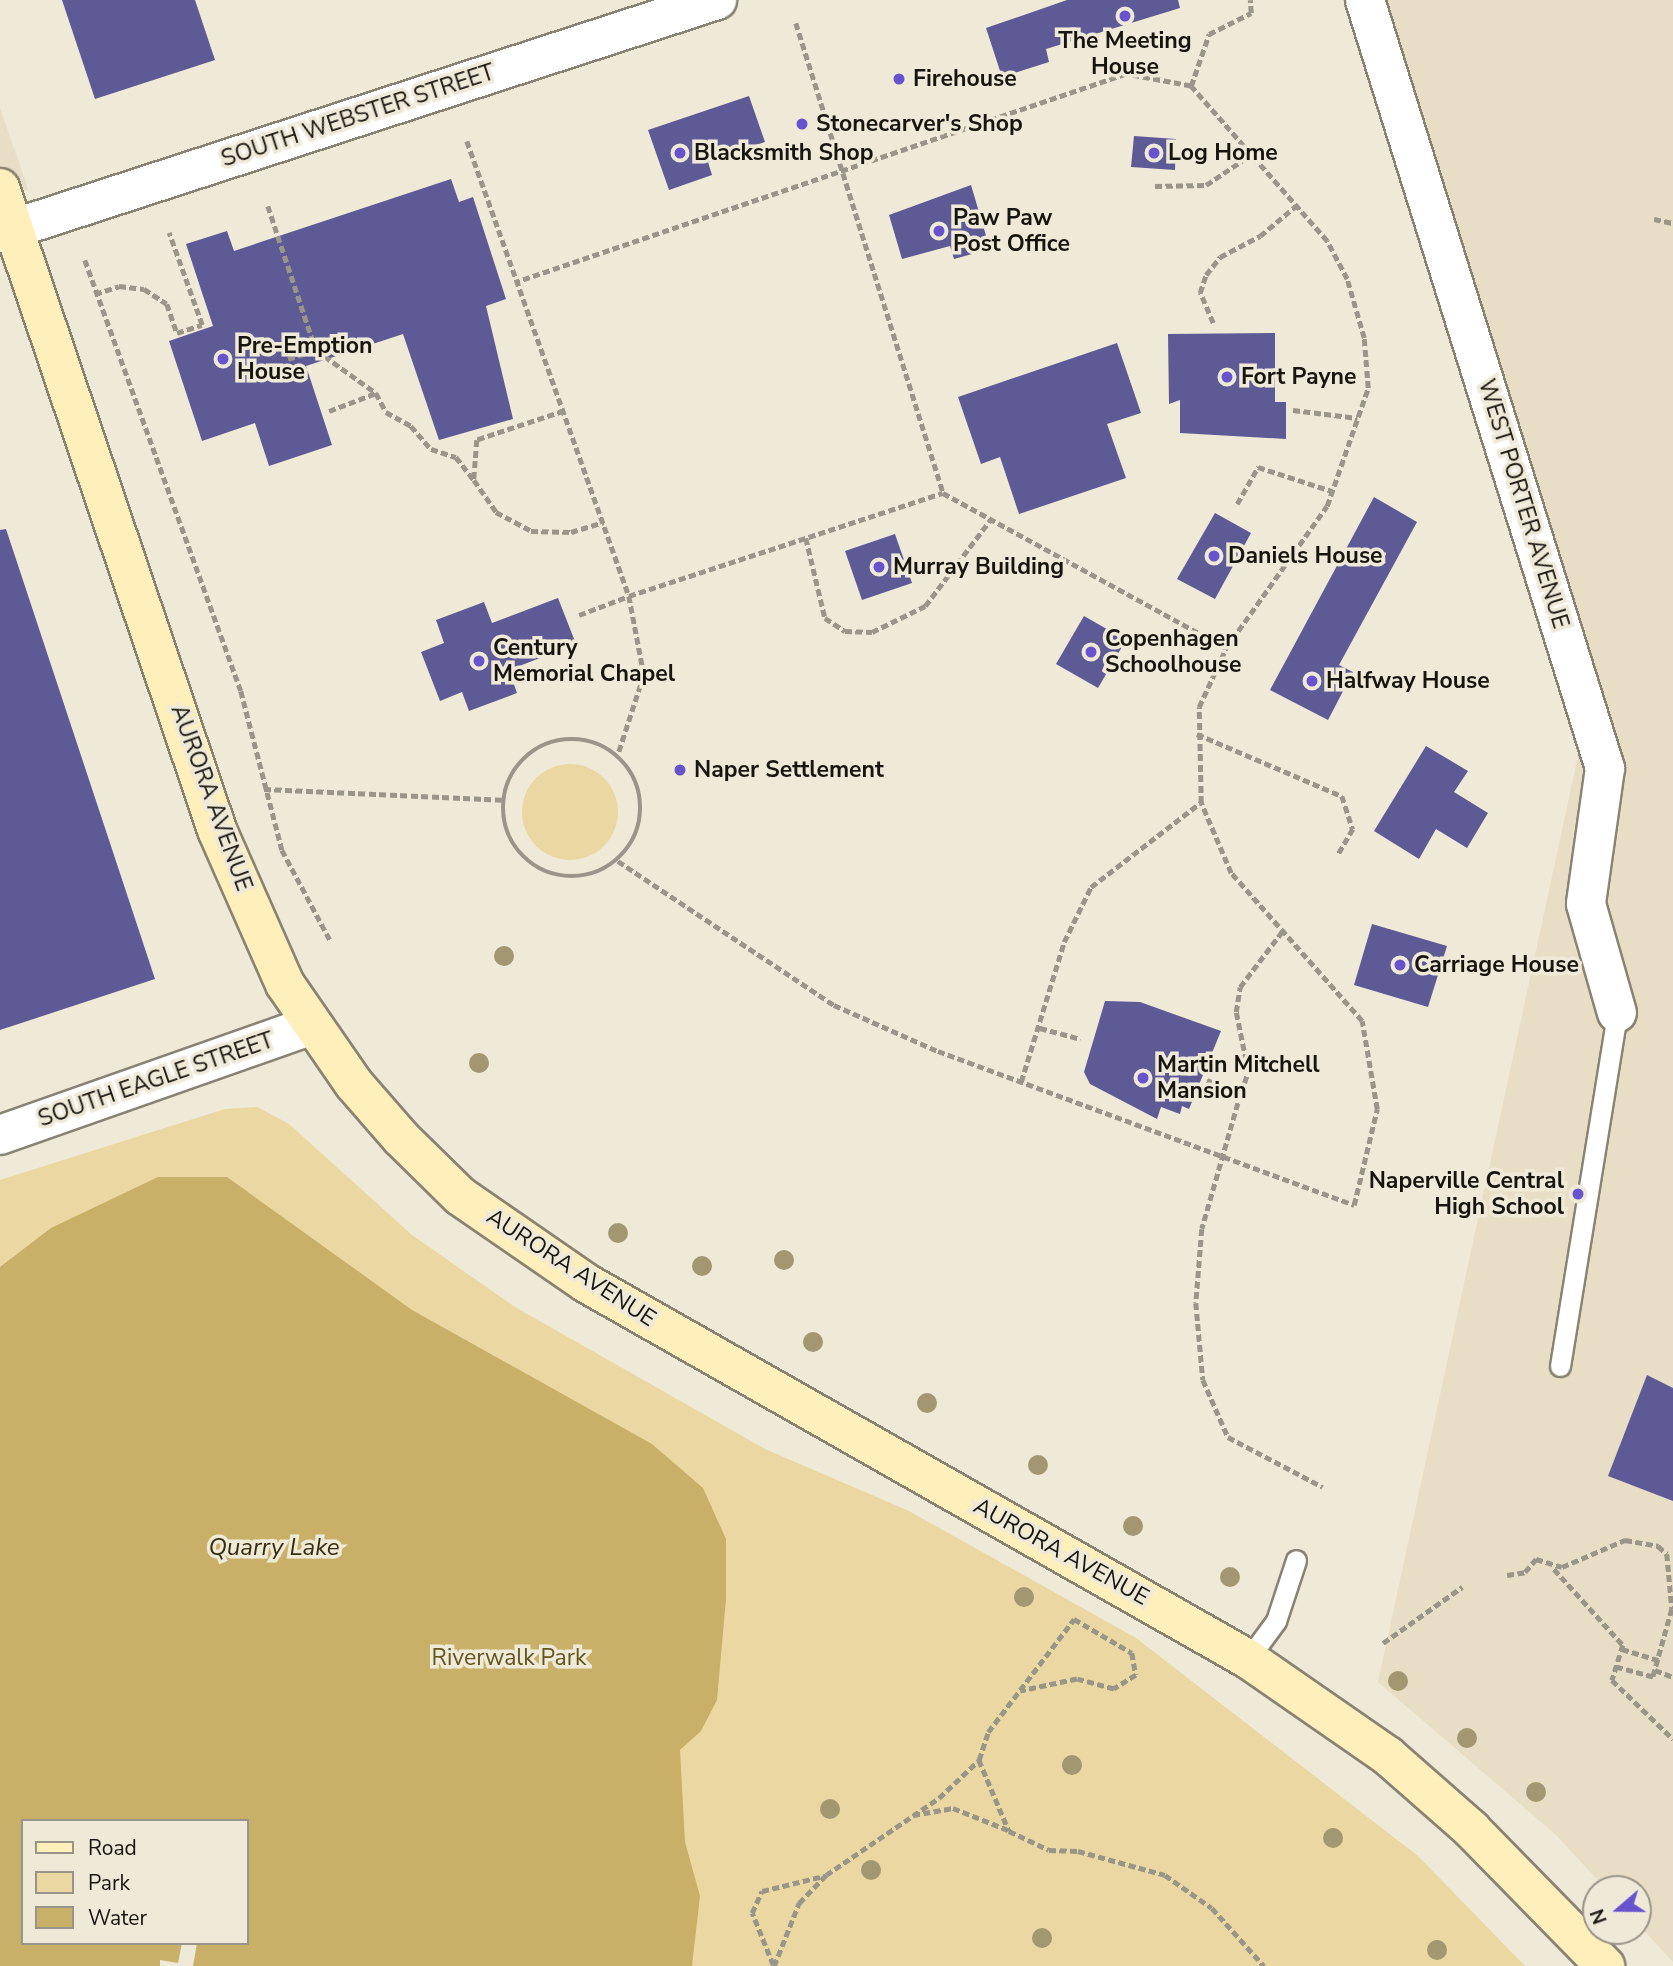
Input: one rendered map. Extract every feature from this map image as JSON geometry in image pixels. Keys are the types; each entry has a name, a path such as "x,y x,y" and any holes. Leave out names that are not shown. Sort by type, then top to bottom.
{"main road":[{"name":"AURORA AVENUE","path":"0,188 7,231 217,830 282,979 312,1026 401,1138 507,1231 586,1283 1248,1659 1388,1756 1471,1829 1605,1966"}],"street":[{"name":"SOUTH WEBSTER STREET","path":"7,231 717,0"},
{"name":"WEST PORTER AVENUE","path":"1365,0 1605,768 1586,904 1617,1013"},
{"name":"SOUTH EAGLE STREET","path":"0,1135 312,1026"}],"lane":[{"path":"1560,1366 1617,1013"},
{"path":"1248,1659 1276,1621 1296,1560"}],"path":[{"path":"1191,86 1209,34 1251,13 1251,0"},
{"path":"796,23 943,493 1226,648"},
{"path":"517,282 845,174 1126,74 1191,86 1327,241 1354,303 1368,388 1332,491 1226,648 1199,708 1197,734 1200,803 1231,873 1284,929 1362,1021 1377,1109 1353,1205 1021,1082 834,1005 618,861"},
{"path":"467,142 629,596 644,675 618,755"},
{"path":"1155,186 1206,186 1252,154"},
{"path":"1213,323 1200,293 1206,275 1220,257 1260,236 1297,205"},
{"path":"268,206 316,349 376,393 386,411 411,426 431,449 456,457 496,512 531,531 572,533 603,522"},
{"path":"1654,219 1673,223"},
{"path":"95,294 119,286 144,289 167,304 177,333 202,326 169,233"},
{"path":"85,260 95,294 219,627 282,850 330,940"},
{"path":"288,359 316,349"},
{"path":"328,411 376,393"},
{"path":"1293,410 1358,418"},
{"path":"474,480 477,440 564,411"},
{"path":"1237,504 1258,467 1332,491"},
{"path":"579,615 629,596 943,493"},
{"path":"806,538 825,618 845,631 872,632 925,606 991,519"},
{"path":"1197,734 1342,796 1353,829 1338,855"},
{"path":"578,738 618,755 641,796 633,842 618,861 598,873 551,874 513,846 502,800 520,761 547,743 578,738"},
{"path":"264,789 502,800"},
{"path":"1021,1082 1040,1028 1064,942 1091,887 1200,803"},
{"path":"1284,929 1240,987 1236,1012 1248,1072 1202,1229 1198,1278 1203,1380 1228,1437 1323,1487"},
{"path":"1040,1028 1081,1039"},
{"path":"1207,1080 1241,1093"},
{"path":"1554,1569 1625,1540 1658,1546 1667,1554 1672,1609 1653,1677 1616,1667"},
{"path":"1507,1575 1525,1572 1536,1559 1554,1569 1622,1649 1658,1660"},
{"path":"1383,1643 1462,1587"},
{"path":"773,1966 799,1903 826,1875 909,1815 939,1798 979,1760 988,1732 1073,1619 1132,1654 1136,1675 1114,1689 1077,1679 1020,1691"},
{"path":"1622,1649 1612,1681 1673,1739"},
{"path":"1655,1670 1673,1677"},
{"path":"979,1760 1009,1830"},
{"path":"909,1815 953,1808 1009,1830 1049,1850 1079,1851 1165,1875 1212,1908 1264,1966"},
{"path":"773,1966 752,1913 762,1891 826,1875"}],"shaded area":[{"name":"Naperville Central High School","path":"1366,0 1673,0 1673,1962 1652,1939 1652,1875 1593,1875 1555,1834 1378,1682 1589,705"},
{"path":"0,108 28,189 0,200"}],"green space":[{"path":"570,764 588,768 604,778 614,794 618,812 614,830 604,846 588,856 570,860 552,856 536,846 526,830 522,812 526,794 536,778 552,768"},
{"name":"Riverwalk Park","path":"257,1107 289,1124 412,1235 515,1307 765,1449 909,1511 1136,1638 1418,1856 1525,1966 0,1966 0,1180 225,1109"}],"water":[{"name":"Quarry Lake","path":"158,1177 227,1177 412,1310 652,1444 703,1488 726,1539 726,1599 717,1700 701,1731 680,1750 685,1842 700,1896 692,1966 0,1966 0,1267 51,1228"}],"pier":[{"path":"182,1945 197,1945 193,1966 160,1966 160,1960 178,1963"}],"building":[{"path":"62,0 195,0 215,60 95,99"},
{"path":"1067,0 1178,0 1180,8 1046,49 1049,62 1002,77 986,28"},
{"path":"749,96 765,142 708,162 712,175 669,190 648,130"},
{"name":"Log Home","path":"1134,136 1176,139 1175,170 1131,167"},
{"path":"451,179 459,202 473,197 506,299 486,306 513,419 439,440 403,334 306,366 332,445 269,466 255,423 202,441 169,341 213,326 186,244 227,231 234,251"},
{"name":"Paw Paw Post Office","path":"971,185 990,249 954,259 950,246 902,259 889,215"},
{"name":"Fort Payne","path":"1275,333 1275,402 1286,402 1286,439 1180,433 1180,400 1169,404 1168,334"},
{"path":"1117,343 1141,413 1107,424 1126,478 1019,514 1000,457 981,464 958,397"},
{"path":"1374,497 1417,522 1339,665 1353,672 1328,720 1270,690"},
{"name":"Daniels House","path":"1215,513 1251,533 1215,599 1177,579"},
{"path":"6,529 155,979 0,1030 0,530"},
{"name":"Murray Building","path":"895,534 912,583 862,600 845,551"},
{"name":"Century Memorial Chapel","path":"558,598 576,644 509,670 517,693 469,711 462,692 440,701 421,652 444,643 436,620 484,602 492,623"},
{"name":"Copenhagen Schoolhouse","path":"1084,616 1126,640 1098,688 1056,664"},
{"path":"1426,746 1468,771 1454,792 1488,813 1467,848 1436,829 1419,859 1374,831"},
{"name":"Carriage House","path":"1372,924 1447,946 1428,1007 1354,985"},
{"name":"Martin Mitchell Mansion","path":"1105,1001 1140,1002 1221,1031 1189,1109 1182,1106 1180,1114 1161,1107 1157,1119 1090,1084 1084,1072"},
{"path":"1647,1375 1673,1388 1673,1501 1608,1476"}],"place":[{"name":"The Meeting House","path":"1125,16"},
{"name":"Firehouse","path":"899,79"},
{"name":"Stonecarver's Shop","path":"802,124"},
{"name":"Blacksmith Shop","path":"680,153"},
{"name":"Log Home","path":"1154,153"},
{"name":"Paw Paw Post Office","path":"939,231"},
{"name":"Pre-Emption House","path":"223,359"},
{"name":"Fort Payne","path":"1227,377"},
{"name":"Daniels House","path":"1214,556"},
{"name":"Murray Building","path":"879,567"},
{"name":"Copenhagen Schoolhouse","path":"1091,652"},
{"name":"Century Memorial Chapel","path":"479,661"},
{"name":"Halfway House","path":"1312,681"},
{"name":"Naper Settlement","path":"680,770"},
{"name":"Carriage House","path":"1400,965"},
{"name":"Martin Mitchell Mansion","path":"1143,1078"},
{"name":"Naperville Central High School","path":"1578,1194"}]}
